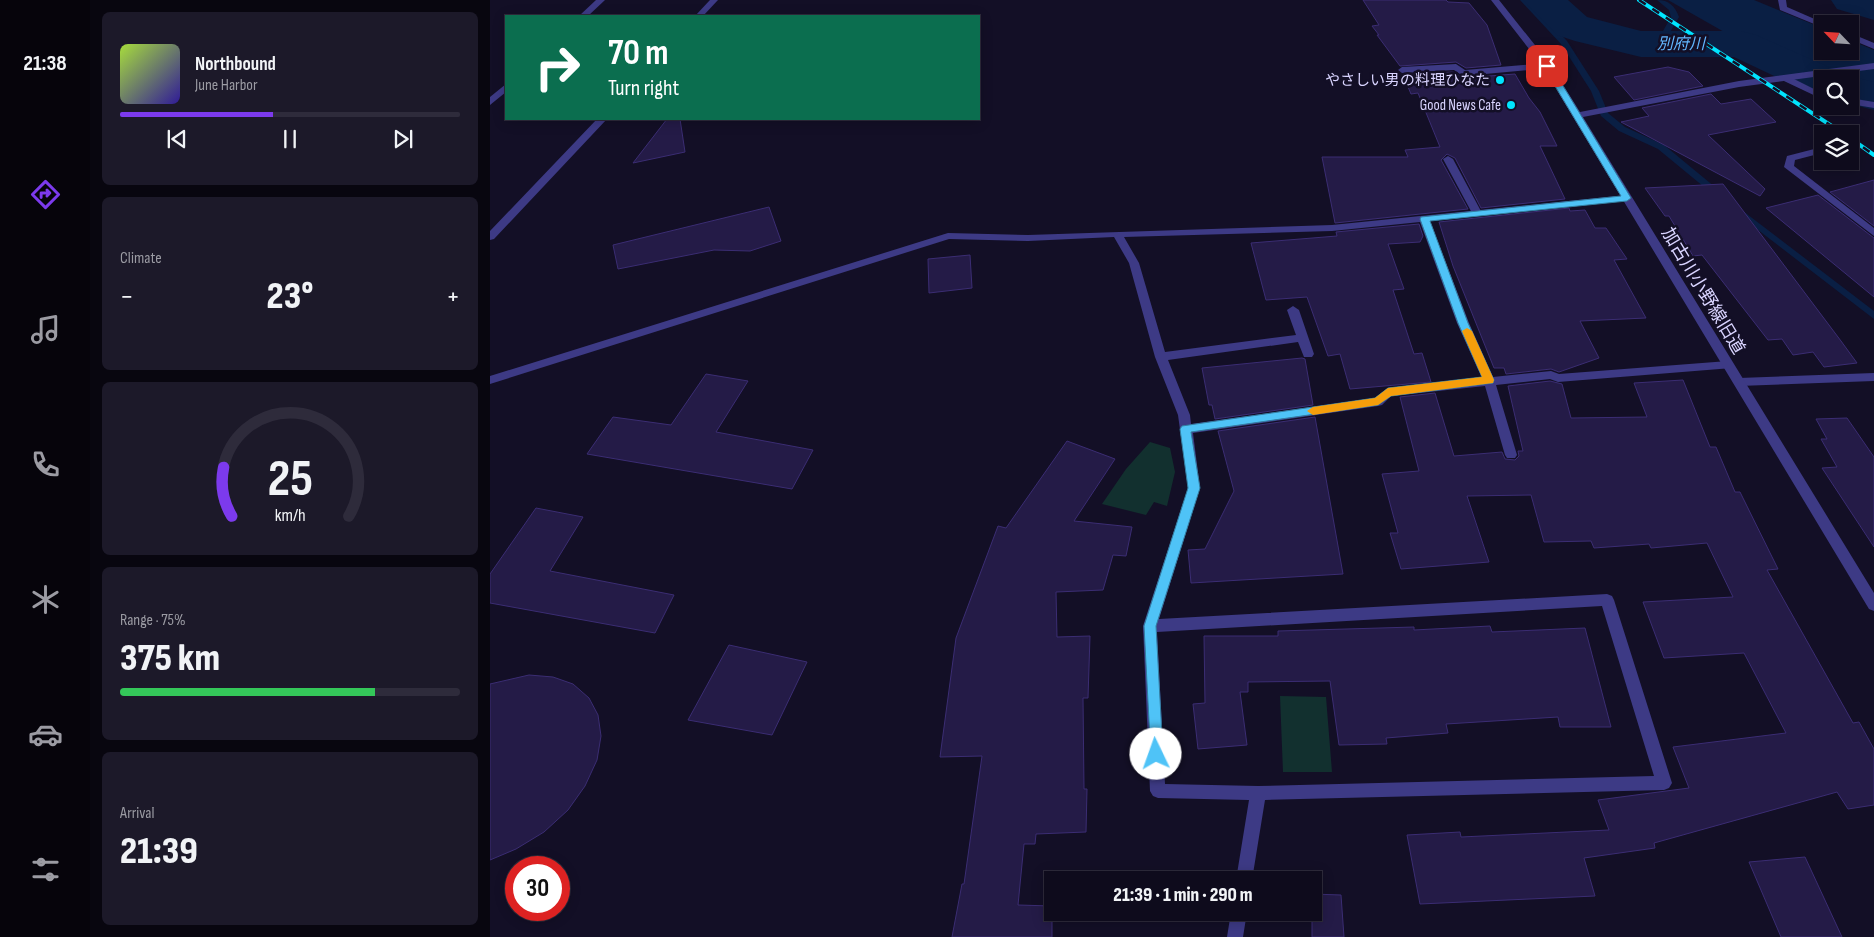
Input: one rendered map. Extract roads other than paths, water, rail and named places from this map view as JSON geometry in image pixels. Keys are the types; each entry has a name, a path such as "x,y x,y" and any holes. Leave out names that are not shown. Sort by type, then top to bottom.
{"street":[{"path":"584,15 601,0"},
{"path":"699,15 714,0"},
{"name":"加古川小野線旧道","path":"1495,0 1547,66 1578,115 1874,605"},
{"path":"1782,0 1783,8 1814,21"},
{"path":"1859,40 1874,46"},
{"path":"1402,70 1456,67 1463,73 1547,66"},
{"path":"1578,115 1739,84 1874,66"},
{"path":"1787,79 1814,92"},
{"path":"490,102 505,88"},
{"path":"1859,102 1874,105"},
{"path":"490,237 601,120"},
{"path":"1814,152 1790,158 1789,167 1874,232"},
{"path":"1448,159 1477,214"},
{"path":"490,380 948,236 1028,238 1332,228 1627,198"},
{"path":"1424,219 1463,323 1489,380 1511,455"},
{"path":"1117,234 1134,263 1161,357 1184,415 1194,488 1150,626 1158,791 1258,793 1664,783 1607,600 1150,626"},
{"path":"1293,310 1308,354"},
{"path":"1161,357 1302,338"},
{"path":"1186,429 1378,402 1388,392 1489,380 1551,375 1558,378 1728,365"},
{"path":"1739,382 1874,377"},
{"path":"1245,871 1258,793"},
{"path":"1236,937 1238,921"}],"water":[{"name":"別府川","path":"1668,0 1754,0 1814,25 1814,60 1859,60 1859,44 1874,50 1874,93 1859,90 1859,70 1814,70 1814,74 1733,37"}],"waterway":[{"path":"1524,0 1564,43 1595,91 1604,114 1622,129 1661,147 1718,194"},
{"name":"別府川","path":"1538,0 1566,26 1574,30 1645,47"},
{"name":"別府川","path":"1544,0 1572,26 1590,32 1641,44 1741,44 1814,77"},
{"path":"1645,47 1666,32 1675,17 1672,9 1661,0"},
{"name":"別府川","path":"1852,0 1874,7"},
{"name":"別府川","path":"1645,47 1693,46"},
{"path":"1731,49 1739,49 1780,69"},
{"name":"別府川","path":"1859,92 1874,96"},
{"name":"別府川","path":"1859,96 1874,99"},
{"path":"1739,211 1874,316"}],"railway":[{"path":"1639,0 1830,125"},
{"path":"1859,144 1874,155"}],"place":[{"name":"やさしい男の料理ひなた","path":"1500,80"},
{"name":"Good News Cafe","path":"1511,105"}]}
